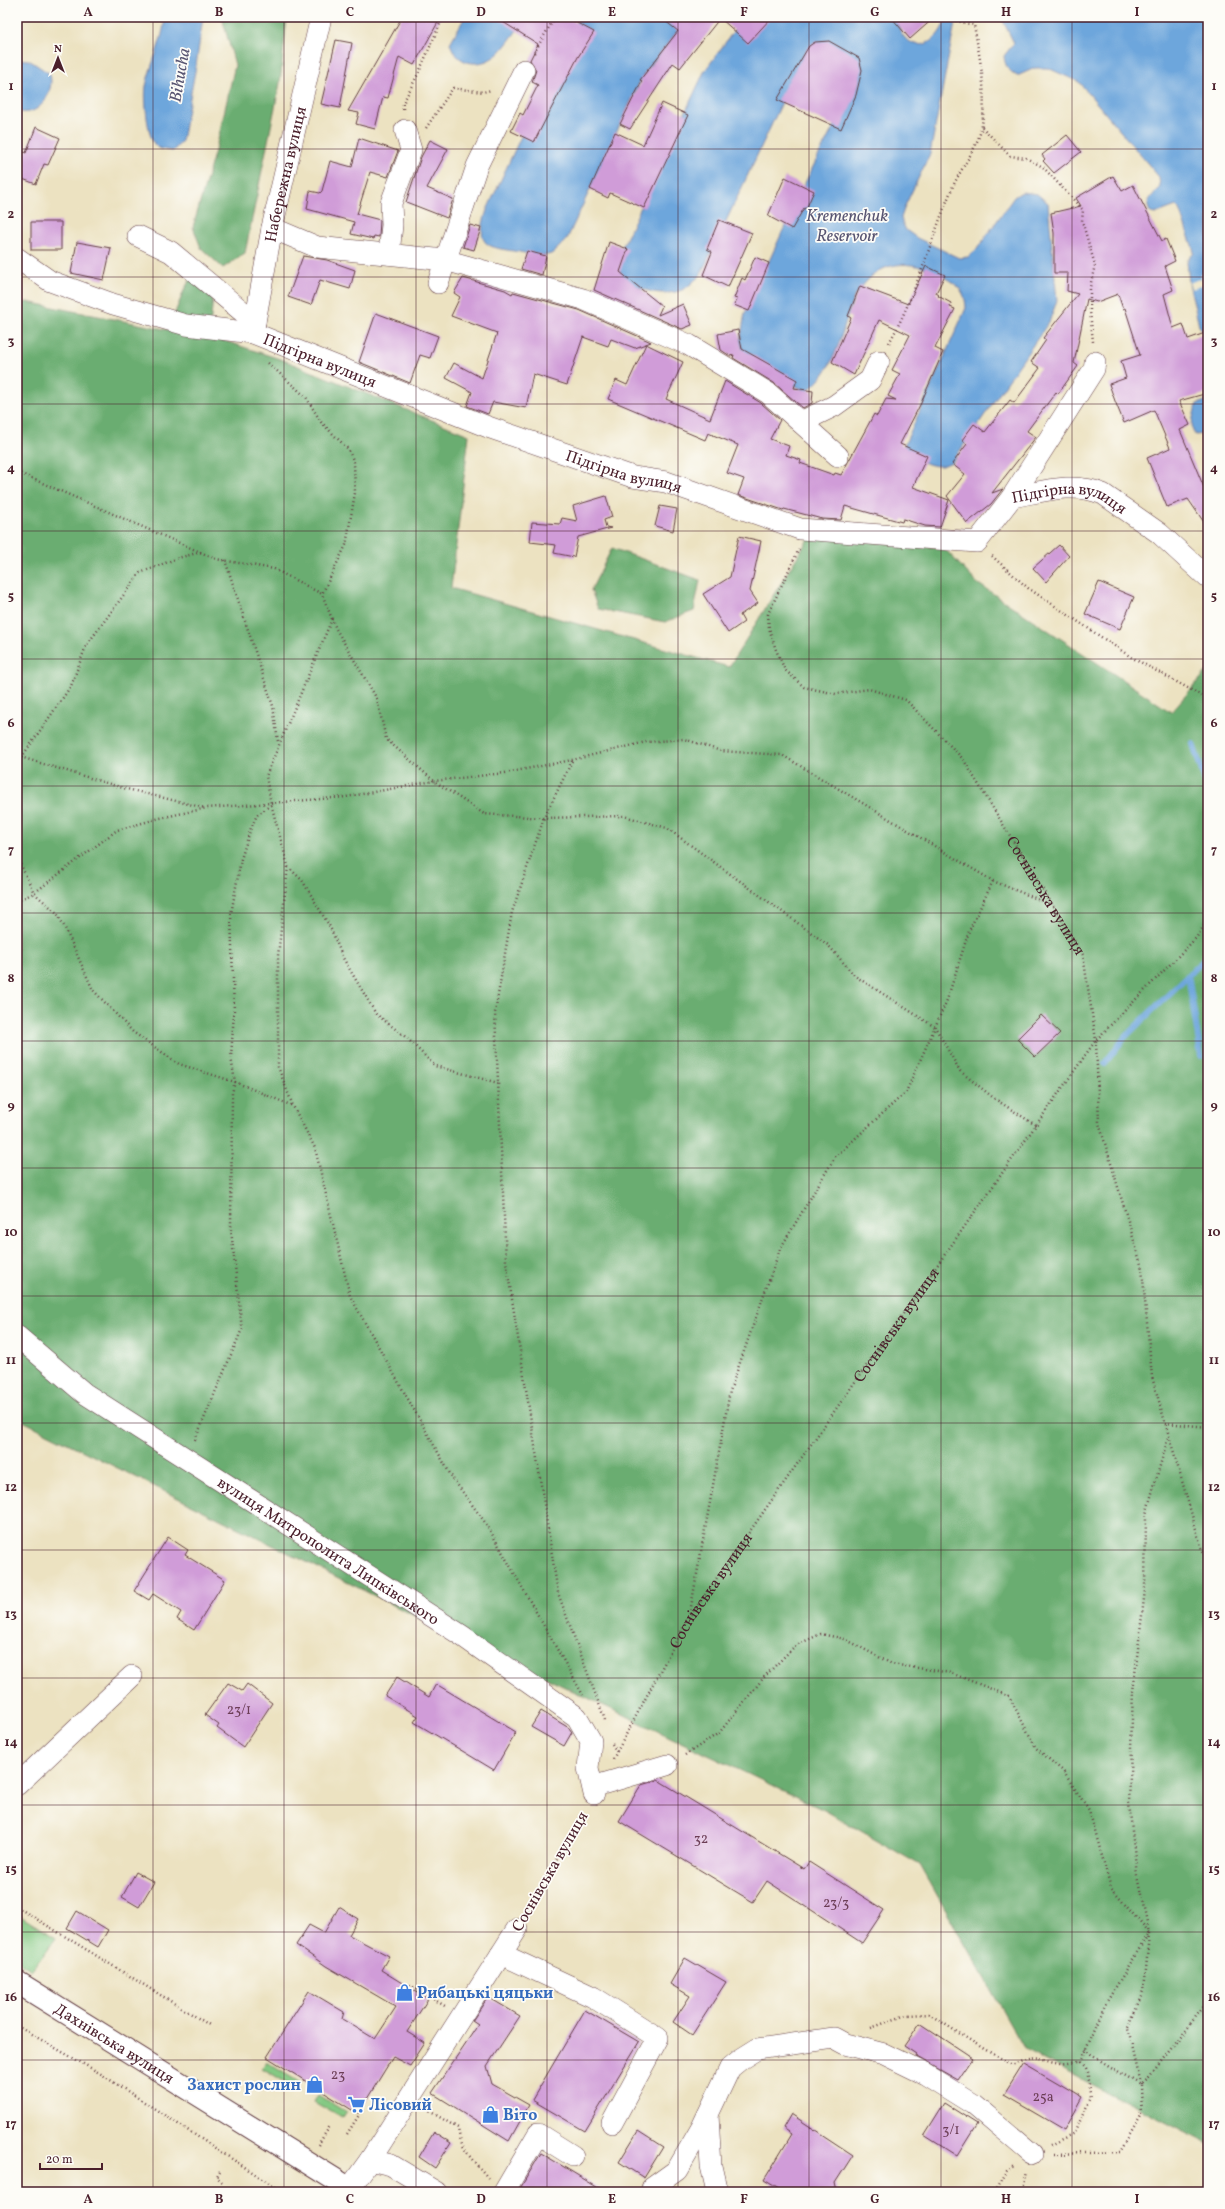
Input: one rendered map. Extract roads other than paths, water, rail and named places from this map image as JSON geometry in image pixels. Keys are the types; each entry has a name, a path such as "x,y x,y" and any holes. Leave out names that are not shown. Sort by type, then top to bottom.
{"main road":[{"name":"Дахнівська вулиця","path":"17,1982 351,2191"}],"street":[{"name":"Набережна вулиця","path":"256,330 272,228 321,17"},
{"path":"438,283 477,166 520,78"},
{"path":"389,254 392,225 391,203 411,150 405,130"},
{"path":"272,228 317,247 445,260 583,299 689,344 768,393 838,456"},
{"path":"138,236 171,252 256,330"},
{"name":"Підгірна вулиця","path":"17,258 50,281 113,304 186,325 256,330 488,427 632,477 666,482 800,530 977,542 1012,497 1062,488 1093,489 1103,494 1159,533 1208,578"},
{"path":"802,422 834,406 870,380 879,361"},
{"path":"1012,497 1094,369 1095,362"},
{"name":"вулиця Митрополита Липківського","path":"17,1336 84,1393 461,1635 577,1717 591,1741 588,1768 596,1789 667,1765"},
{"path":"17,1785 132,1676"},
{"name":"Соснівська вулиця","path":"351,2191 408,2098 517,1929"},
{"path":"501,1954 593,1997 658,2038 612,2123"},
{"path":"651,2192 652,2188 677,2170 708,2114 730,2068 757,2049 834,2038 845,2044 884,2054 925,2074 973,2104 1032,2154"},
{"path":"708,2114 711,2166 717,2192"},
{"path":"498,2188 538,2134 573,2156"},
{"path":"370,2160 391,2165 436,2192"}],"water":[{"name":"Bihucha","path":"165,17 203,17 196,66 182,141 173,151 164,150 156,146 153,142 148,126 145,99 146,86 162,35"},
{"path":"465,17 527,17 500,52 486,61 471,63 458,57 453,51 450,43"},
{"path":"581,17 696,17 676,33 643,75 567,239 553,253 544,255 492,247 483,239 482,232 487,210 572,26"},
{"name":"Kremenchuk Reservoir","path":"748,17 895,17 904,37 915,44 922,45 933,40 941,29 946,17 958,17 955,23 930,154 905,206 901,218 903,224 906,230 917,238 959,258 968,257 977,249 1014,197 1022,192 1037,194 1048,203 1057,301 1049,322 952,462 942,466 925,463 914,457 906,450 904,446 966,308 964,296 959,288 942,276 922,267 902,264 882,269 873,275 855,295 837,348 826,371 807,391 793,385 744,353 740,342 745,313 820,152 836,122 856,91 860,74 805,54 700,276 689,285 682,290 674,292 665,293 647,290 630,282 618,267 619,254 704,72 738,25"},
{"path":"1001,17 1208,17 1208,333 1204,332 1199,326 1189,283 1187,261 1194,253 1179,209 1176,206 1155,214 1151,213 1148,206 1150,199 1160,188 1159,177 1079,82 1048,68 1035,68 1017,76 1009,70 1004,56 1014,43"},
{"path":"17,59 29,60 50,74 51,81 48,96 38,108 32,111 17,111"},
{"path":"1208,400 1208,436 1205,434 1195,435 1192,424 1197,404"},
{"path":"1208,445 1208,468 1203,459 1204,449"}],"waterway":[{"path":"1193,744 1208,790"},
{"path":"1105,1063 1125,1037 1208,956"},
{"path":"1188,975 1201,1056"}],"place":[{"name":"Рибацькі цяцьки","path":"404,1992"},
{"name":"Захист рослин","path":"314,2084"},
{"name":"Лісовий","path":"356,2104"},
{"name":"Віто","path":"490,2114"}]}
